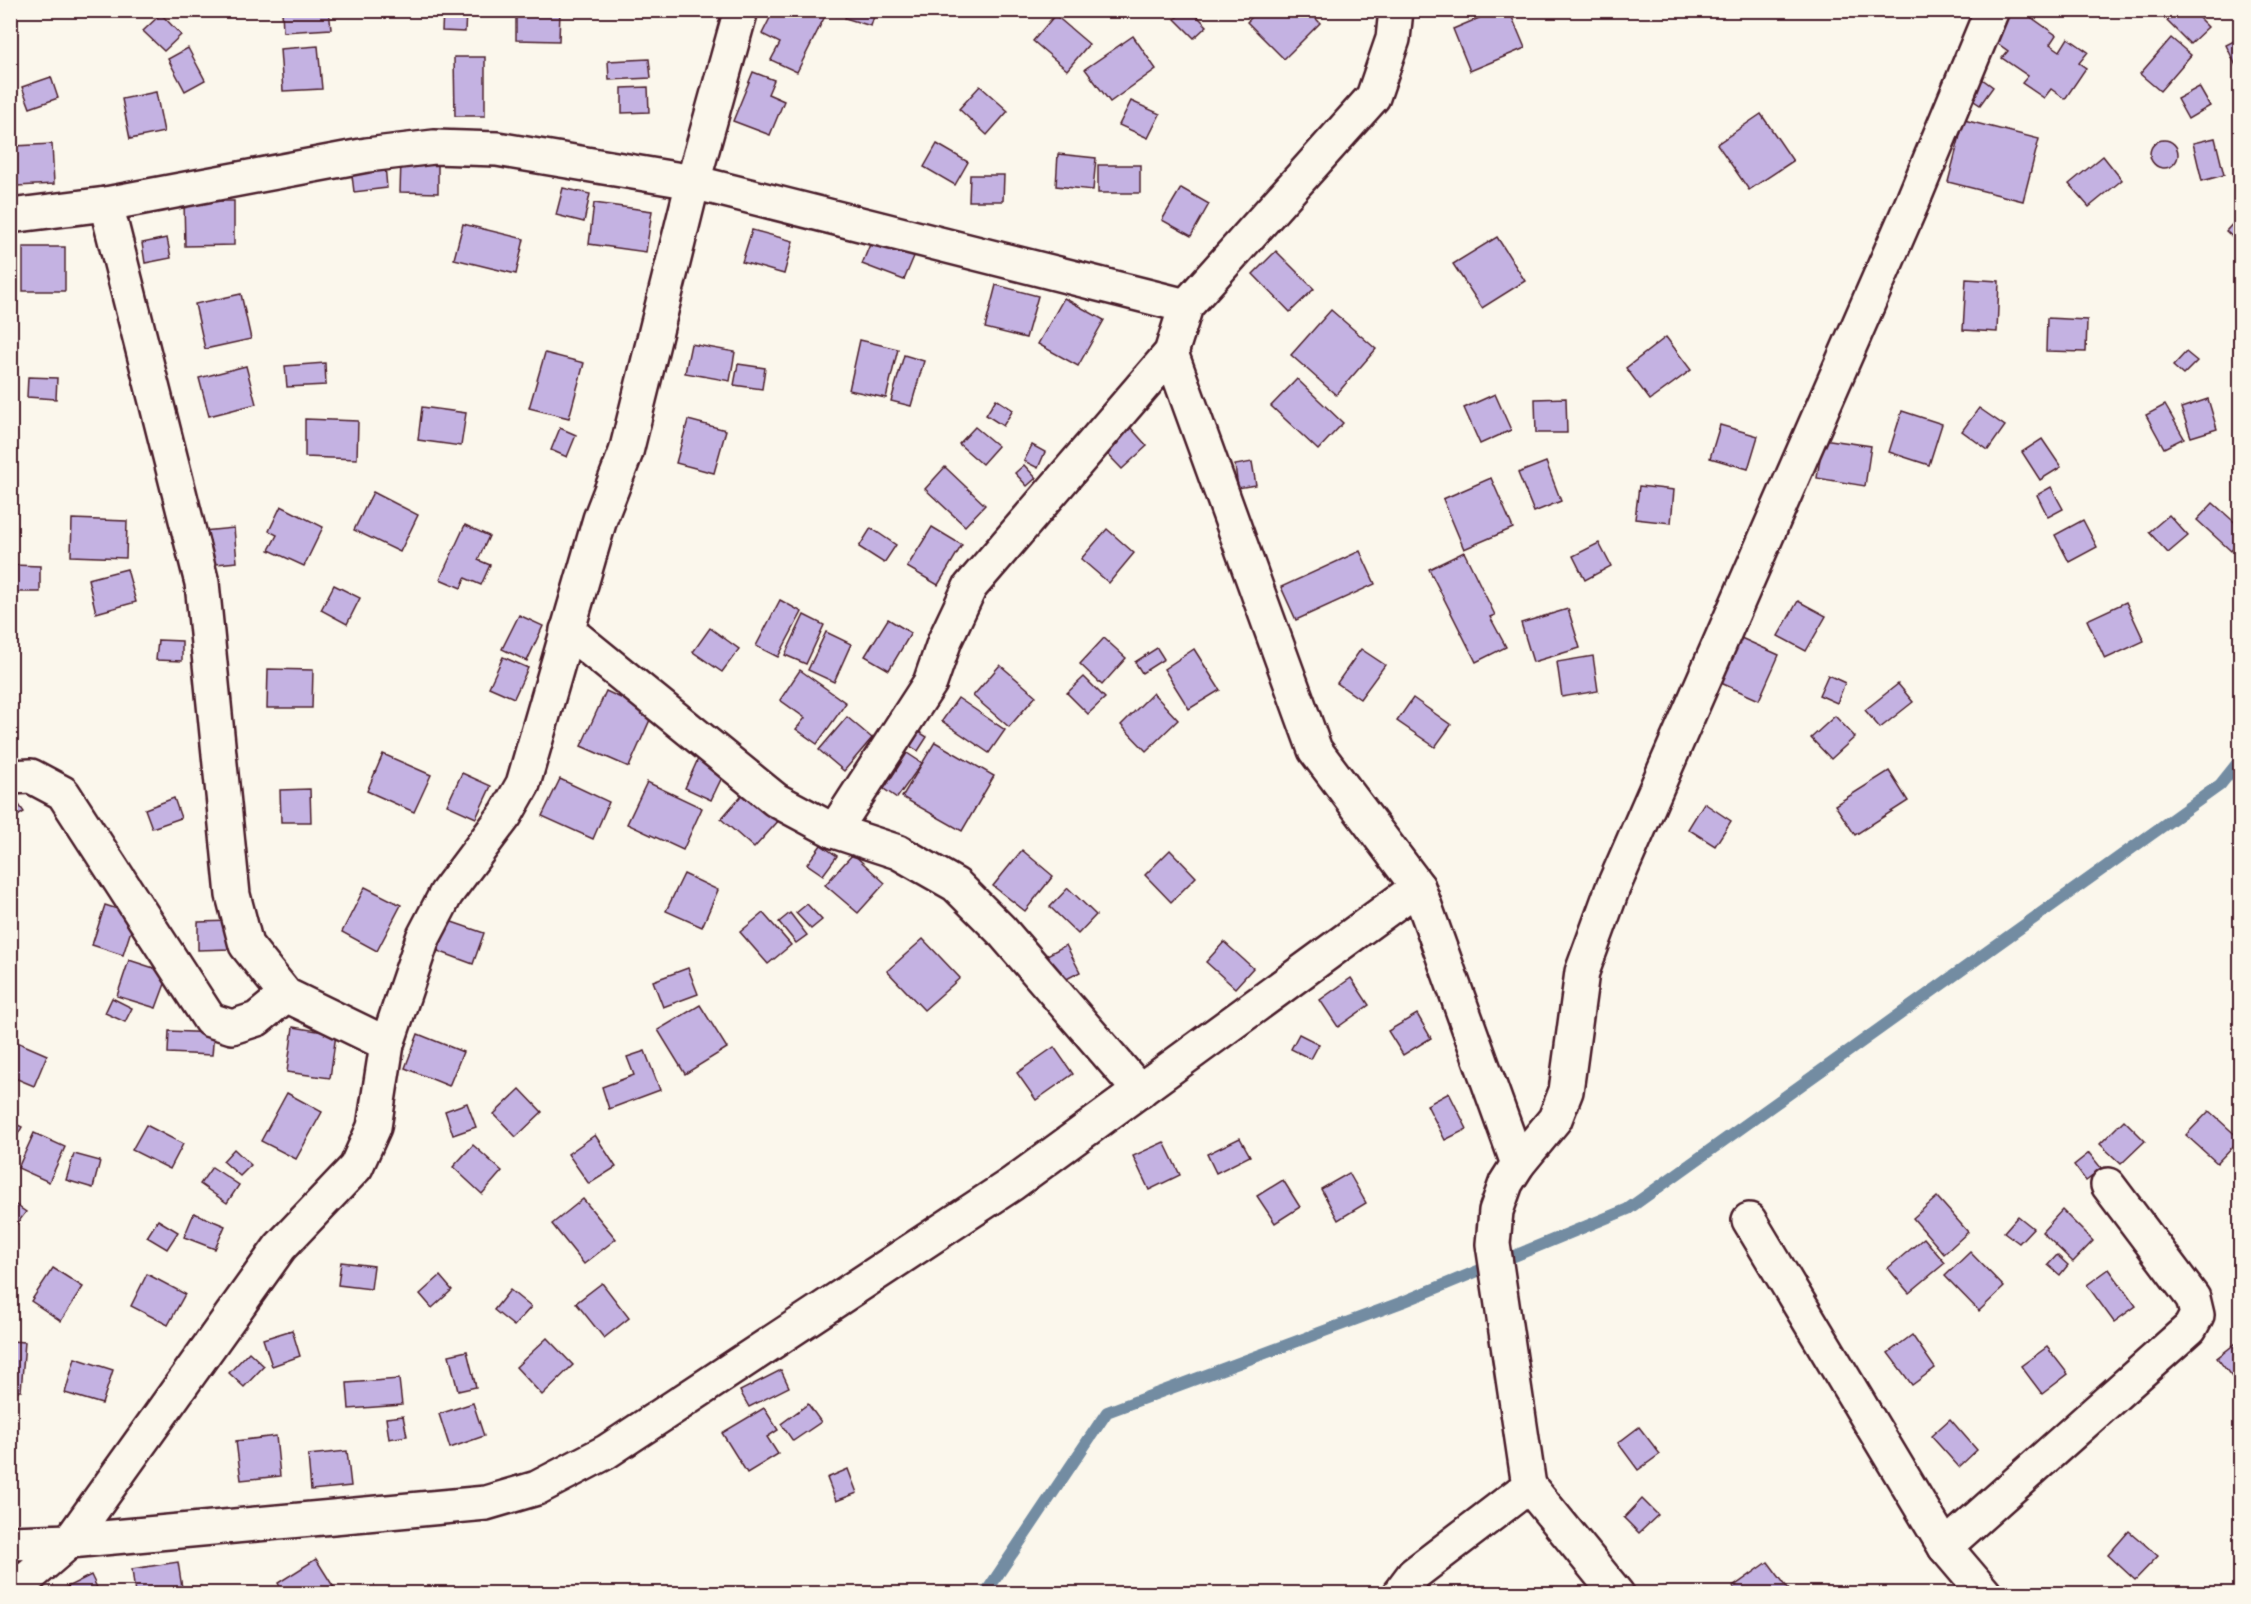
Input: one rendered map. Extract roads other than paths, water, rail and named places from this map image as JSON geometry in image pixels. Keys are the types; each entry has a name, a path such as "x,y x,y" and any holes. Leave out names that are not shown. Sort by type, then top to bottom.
{"street":[{"path":"10,1593 70,1541 280,1247 356,1167 374,1127 387,1044 428,929 446,894 506,814 524,784 600,519 626,452 693,182 741,10"},
{"path":"834,831 930,682 945,640 970,587 1171,353 1186,306 1373,97 1393,39 1396,10"},
{"path":"1617,1593 1529,1486 1493,1244 1496,1211 1506,1183 1518,1164 1555,1119 1566,1091 1582,972 1612,890 1912,203 1992,10"},
{"path":"10,216 106,204 367,155 434,147 497,149 693,182 1186,306"},
{"path":"106,204 201,584 233,895 246,945 286,995 387,1044"},
{"path":"1171,353 1315,750 1418,887 1518,1164"},
{"path":"567,630 776,800 834,831 898,852 956,885 1001,930 1140,1091"},
{"path":"10,777 31,776 63,793 210,1020 232,1027 257,1019 286,995"},
{"path":"10,1543 70,1541 486,1503 537,1488 606,1452 1002,1191 1418,887"},
{"path":"1945,1548 2190,1328 2197,1315 2193,1298 2108,1185"},
{"path":"1749,1220 1945,1548 1985,1593"},
{"path":"1399,1593 1414,1574 1529,1486"}],"waterway":[{"path":"985,1594 1107,1412 1405,1301 1628,1209 2220,785 2240,760"}]}
